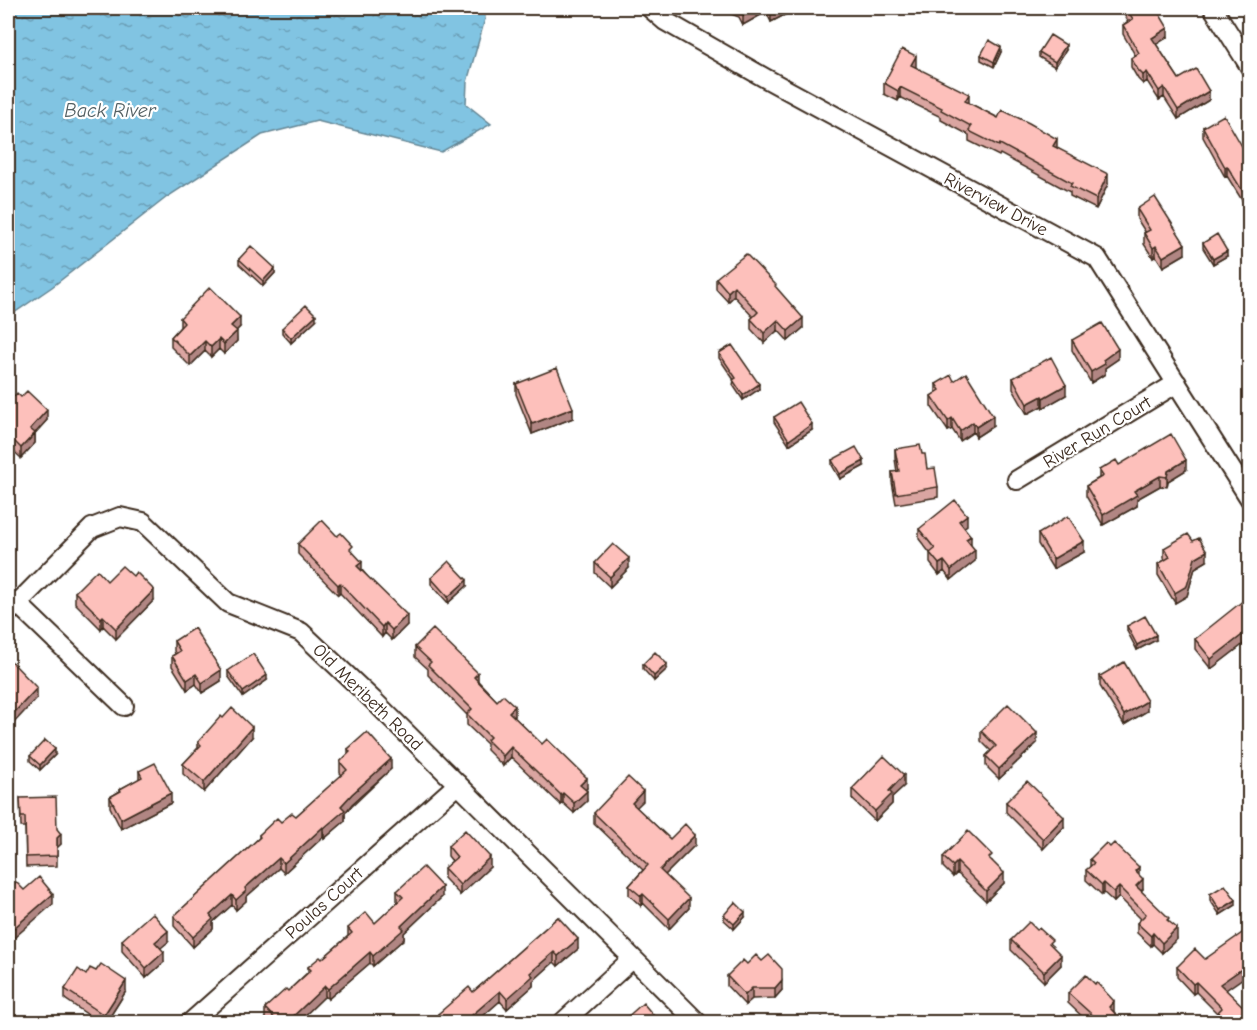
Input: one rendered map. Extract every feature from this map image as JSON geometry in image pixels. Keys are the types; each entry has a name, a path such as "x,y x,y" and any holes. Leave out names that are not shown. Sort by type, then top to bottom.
{"street":[{"name":"Riverview Drive","path":"650,8 665,21 765,78 1096,258 1250,499"},
{"path":"1213,8 1250,67"},
{"name":"River Run Court","path":"1017,480 1177,383"},
{"name":"Old Meribeth Road","path":"12,608 92,528 120,517 143,522 228,603 301,632 373,700 697,1023"},
{"path":"12,608 124,706"},
{"name":"Poulas Court","path":"190,1023 458,784"},
{"path":"563,1023 632,959"}],"water":[{"name":"Back River","path":"8,8 484,8 485,19 467,82 466,104 491,124 441,152 317,121 262,135 167,197 52,287 8,317"}],"building":[{"path":"739,8 756,8 743,15"},
{"path":"1126,8 1156,8 1168,28 1152,38 1179,79 1196,69 1209,91 1178,110 1164,87 1159,91 1147,72 1143,75 1138,70 1131,58 1139,53 1123,25 1133,19"},
{"path":"1050,35 1066,45 1055,62 1039,52"},
{"path":"989,40 1001,47 994,62 981,55"},
{"path":"902,49 916,56 911,65 969,94 965,101 998,118 1002,110 1029,123 1057,139 1053,146 1108,174 1096,199 1070,186 1072,183 1000,144 999,146 969,131 971,126 941,110 942,108 900,87 898,91 884,83"},
{"path":"1224,115 1250,163 1250,203 1227,166 1225,167 1203,127"},
{"path":"1155,197 1185,244 1163,257 1156,246 1153,248 1144,233 1150,230 1137,209"},
{"path":"1217,234 1227,251 1213,259 1203,243"},
{"path":"251,246 275,268 263,281 239,259"},
{"path":"746,254 803,318 788,331 778,320 764,333 751,319 758,312 734,286 728,292 716,278"},
{"path":"210,287 240,317 231,326 237,331 224,344 219,339 211,347 205,341 190,356 171,337 184,323 180,318"},
{"path":"306,305 316,315 291,338 282,328"},
{"path":"1102,323 1118,349 1103,360 1105,364 1091,372 1072,340"},
{"path":"732,345 759,384 743,395 733,380 736,378 719,353"},
{"path":"1051,357 1066,385 1027,404 1013,378"},
{"path":"557,368 573,408 532,424 516,384"},
{"path":"966,373 993,416 976,427 973,422 960,431 952,418 948,421 931,396 940,390 936,384 951,375 954,381"},
{"path":"27,391 47,410 30,429 35,433 21,448 8,435 8,402 17,393 21,397"},
{"path":"798,402 812,424 789,440 774,417"},
{"path":"1171,434 1186,460 1168,471 1167,477 1160,476 1134,491 1137,495 1103,515 1086,486 1103,476 1099,470 1116,460 1119,465"},
{"path":"920,445 922,454 925,454 927,469 935,468 938,487 896,494 892,472 899,471 895,449"},
{"path":"856,447 864,461 840,474 832,460"},
{"path":"955,500 967,515 959,521 971,536 966,539 975,550 951,570 944,561 939,564 930,553 935,549 919,529"},
{"path":"1068,516 1084,541 1053,559 1038,534"},
{"path":"322,520 337,536 341,533 353,546 350,549 362,562 357,566 407,615 392,630 385,623 382,627 298,544"},
{"path":"1188,534 1193,541 1199,538 1207,551 1195,558 1187,586 1175,593 1158,564 1170,557 1164,548"},
{"path":"613,544 629,558 610,577 595,563"},
{"path":"449,561 467,580 448,597 431,578"},
{"path":"122,566 133,576 136,572 154,590 116,629 103,616 101,618 75,592 97,570 107,581"},
{"path":"1244,600 1250,608 1250,629 1211,659 1195,639"},
{"path":"1145,616 1156,635 1137,645 1127,626"},
{"path":"194,628 221,670 202,683 196,674 187,680 172,656 180,651 174,641"},
{"path":"433,629 478,673 474,677 497,701 503,695 515,706 509,712 542,744 547,739 587,778 580,785 587,791 574,803 563,793 561,795 511,747 503,756 487,740 490,737 467,714 472,709 428,665 431,662 415,647"},
{"path":"655,652 667,664 654,676 643,664"},
{"path":"253,654 267,675 243,692 228,671"},
{"path":"10,660 37,688 8,719 8,662"},
{"path":"1124,662 1147,701 1124,715 1100,676"},
{"path":"1008,704 1037,733 999,769 986,756 996,746 981,731"},
{"path":"232,708 252,727 204,782 183,764 201,745 198,742 221,716 223,718"},
{"path":"367,732 391,759 341,806 345,810 284,863 279,858 245,888 246,891 236,900 232,895 210,915 213,919 193,937 174,916 260,837 259,835 277,818 281,822 292,813 296,816 347,770 340,762 350,752 348,749"},
{"path":"45,740 55,749 40,765 30,756"},
{"path":"884,756 904,775 889,791 892,794 875,811 852,789"},
{"path":"155,763 171,793 121,819 110,797 142,777 139,771"},
{"path":"628,777 643,791 632,803 670,839 685,824 695,835 660,870 689,898 669,919 643,894 641,896 629,886 648,865 594,813"},
{"path":"1027,781 1064,817 1043,839 1006,802"},
{"path":"56,797 57,829 61,834 57,838 57,856 26,857 25,817 21,817 20,798"},
{"path":"465,830 490,857 460,885 444,868 457,857 448,846"},
{"path":"968,831 992,855 989,858 1004,873 986,891 957,862 953,866 943,857"},
{"path":"1106,843 1110,847 1114,843 1139,867 1135,871 1143,879 1136,886 1177,928 1162,943 1153,933 1151,936 1137,923 1146,914 1119,887 1114,892 1104,883 1102,885 1086,870 1094,863 1090,859"},
{"path":"423,867 442,887 401,926 404,929 373,956 370,952 328,989 325,986 286,1023 279,1023 265,1008 311,970 308,967 320,957 322,959 352,933 348,928 366,912 375,923 403,897 397,891"},
{"path":"39,877 53,894 8,933 8,889 16,882 24,890"},
{"path":"1225,885 1236,900 1220,910 1210,894"},
{"path":"735,902 745,912 734,924 724,915"},
{"path":"152,913 168,931 155,942 164,952 146,968 122,940"},
{"path":"558,917 578,939 558,956 554,952 530,973 533,976 507,999 500,991 472,1015 478,1023 437,1023 442,1018 438,1014 469,987 473,992"},
{"path":"1029,922 1052,940 1049,943 1061,955 1044,972 1011,940"},
{"path":"1245,931 1250,937 1250,963 1220,984 1249,1012 1239,1023 1228,1023 1218,1012 1222,1008 1177,967 1195,949 1205,959"},
{"path":"756,955 762,961 769,955 782,969 782,980 775,988 752,988 745,995 727,976 743,960 747,964"},
{"path":"101,964 126,981 104,1015 65,989 78,969 86,975 90,968 96,971"},
{"path":"1086,975 1114,1001 1109,1007 1124,1023 1103,1023 1068,993"},
{"path":"643,1003 660,1023 628,1023 625,1019"},
{"path":"822,1017 828,1023 817,1023"}]}
